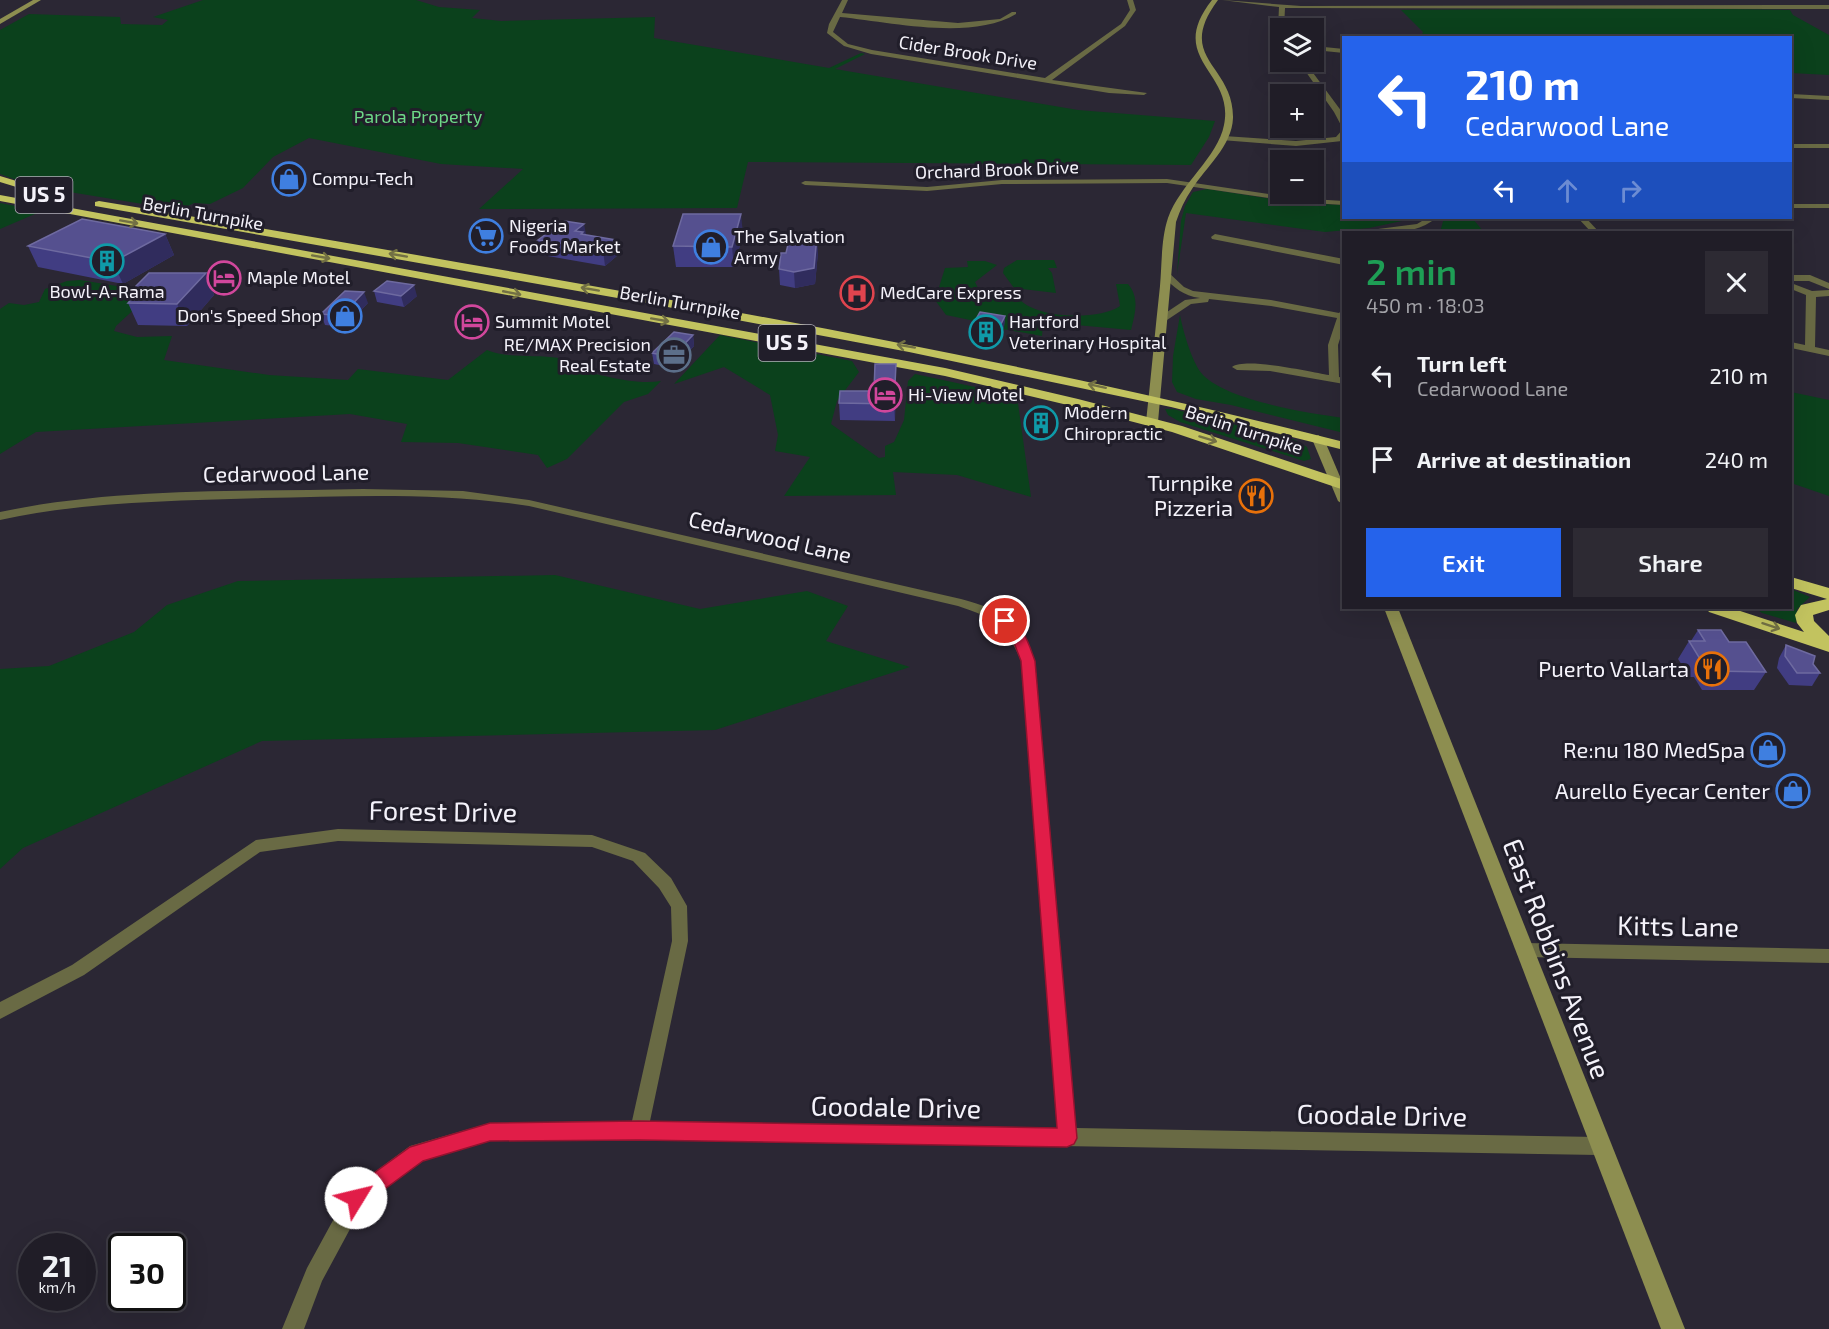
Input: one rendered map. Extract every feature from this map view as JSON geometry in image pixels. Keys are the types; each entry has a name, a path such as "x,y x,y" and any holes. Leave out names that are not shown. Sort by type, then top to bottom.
{"highway":[{"path":"0,179 62,198"},
{"name":"Berlin Turnpike","path":"0,187 960,357 1154,399 1342,445"},
{"name":"Berlin Turnpike","path":"0,198 945,372 1069,400 1152,422 1340,484"},
{"path":"718,331 733,315"},
{"path":"1792,582 1829,594"},
{"path":"1828,646 1806,623 1804,615 1807,609 1829,604"},
{"path":"1718,609 1828,646"}],"main road":[{"path":"0,22 38,0"},
{"path":"1152,422 1172,220 1191,183 1224,138 1229,119 1228,107 1198,44 1196,31 1202,15 1215,0"},
{"path":"1318,439 1340,484"},
{"name":"East Robbins Avenue","path":"1391,609 1525,950 1598,1146 1673,1329"}],"street":[{"name":"Cider Brook Drive","path":"845,0 840,15 830,25 830,33 846,45 871,52 1046,81 1109,91 1144,93"},
{"path":"1046,81 1123,24 1133,10 1130,0"},
{"path":"1225,0 1282,7 1829,7"},
{"path":"1351,0 1354,7"},
{"path":"1483,0 1492,7"},
{"path":"1590,0 1600,7"},
{"path":"1709,0 1719,7"},
{"path":"1816,0 1829,7"},
{"path":"1281,18 1282,7"},
{"path":"840,15 936,25 963,25 1000,21 1009,18 1014,13"},
{"path":"1324,49 1342,51"},
{"path":"1310,72 1341,112"},
{"path":"1792,96 1829,98"},
{"path":"1224,138 1263,143 1322,142 1339,139 1342,133"},
{"path":"1792,146 1829,146"},
{"name":"Orchard Brook Drive","path":"805,183 915,189 1002,182 1161,181 1191,183 1295,200 1342,203"},
{"path":"1792,206 1829,206"},
{"path":"1385,231 1419,226 1430,219"},
{"path":"1583,219 1594,231"},
{"path":"1215,237 1342,262"},
{"path":"1165,274 1185,292 1342,315"},
{"path":"1792,278 1810,278 1829,285"},
{"path":"1792,286 1811,294 1829,293"},
{"path":"1810,349 1811,294"},
{"path":"1161,320 1192,301 1231,299"},
{"path":"1237,367 1270,368 1339,380 1333,345 1342,318"},
{"path":"1792,345 1829,353"},
{"name":"Cedarwood Lane","path":"0,516 39,507 127,498 384,492 465,493 529,502 961,603 999,615 1017,633 1028,661 1067,1138"},
{"name":"Forest Drive","path":"0,1011 78,970 256,846 338,835 592,841 639,857 665,883 679,906 680,941 639,1131"},
{"name":"Kitts Lane","path":"1525,950 1829,956"},
{"name":"Goodale Drive","path":"293,1329 314,1275 356,1198 417,1153 490,1132 639,1131 1598,1146"}],"green space":[{"name":"Parola Property","path":"203,0 416,0 439,7 480,10 472,18 501,21 655,17 654,38 829,68 861,53 865,54 835,69 1078,110 1215,121 1209,137 1191,165 748,162 737,208 479,209 523,169 441,164 309,138 273,157 243,188 210,204 194,203 184,208 167,208 33,186 0,174 0,30 29,14 120,17 121,24 162,25 168,20 153,17"},
{"path":"1657,8 1790,10 1793,15 1829,35 1829,75 1792,73 1792,36 1421,36 1423,32 1401,10"},
{"path":"1207,189 1270,199 1270,204 1342,205 1342,219 1411,219 1369,228 1325,232 1186,213 1177,274 1181,221 1185,206 1193,192"},
{"path":"0,203 42,211 0,229"},
{"path":"1444,219 1473,219 1483,231 1440,231"},
{"path":"1017,260 1054,260 1057,268 1048,268 1052,273 1056,293 1014,288 1003,273 1004,268"},
{"path":"967,261 985,261 997,265 975,282 981,294 1017,296 1025,304 1050,313 1082,315 1110,311 1120,306 1116,284 1128,284 1135,300 1131,330 1065,324 1043,325 1042,336 946,315 935,300 945,268 968,267"},
{"path":"80,280 153,292 116,326 114,331 137,337 172,336 164,360 269,375 348,380 358,369 448,380 487,350 513,355 559,358 561,365 624,380 661,381 648,394 624,402 567,459 547,468 538,455 458,443 401,442 407,424 350,414 36,432 0,454 0,309 9,303 24,305 39,302 45,289 67,281"},
{"path":"1180,315 1195,363 1203,375 1215,384 1250,399 1342,418 1342,433 1231,405 1196,399 1177,392 1172,382 1173,356"},
{"path":"720,335 852,361 859,372 837,401 831,424 879,458 885,457 885,446 894,442 904,420 908,381 915,374 1017,396 1031,497 957,475 893,472 896,495 784,496 810,457 775,451 778,435 770,395 724,367 674,384"},
{"path":"1792,392 1829,400 1829,496 1792,483"},
{"path":"1165,409 1173,409 1293,439 1307,447 1311,459 1304,461 1180,422 1168,415"},
{"path":"555,575 700,609 807,591 848,606 826,641 910,667 715,730 262,741 23,848 0,869 0,669 49,666 134,632 167,605 238,581"},
{"path":"1792,589 1810,597 1797,609 1796,623 1762,613 1756,609 1792,609"}],"building":[{"path":"683,214 741,214 732,247 673,246"},
{"path":"82,219 165,234 113,262 28,246"},
{"path":"564,221 584,224 575,231 583,232 581,234 616,240 603,250 538,240"},
{"path":"790,236 817,236 814,268 794,272 779,269 781,253 786,253"},
{"path":"149,273 206,273 177,304 128,303 135,295 127,295"},
{"path":"387,281 414,285 401,296 374,291"},
{"path":"345,291 364,292 341,316 321,314"},
{"path":"980,312 1005,316 998,330 972,326"},
{"path":"674,332 693,335 672,357 652,353"},
{"path":"875,364 896,364 894,404 839,403 840,391 874,391"},
{"path":"1698,630 1721,630 1729,642 1746,642 1766,672 1713,671 1705,659 1700,659 1689,641 1705,641"},
{"path":"1786,645 1815,656 1813,664 1820,673 1797,673 1785,656"}],"place":[{"name":"Compu-Tech","path":"289,179"},
{"name":"Nigeria Foods Market","path":"486,236"},
{"name":"The Salvation Army","path":"711,247"},
{"name":"Bowl-A-Rama","path":"107,261"},
{"name":"Maple Motel","path":"224,278"},
{"name":"MedCare Express","path":"857,293"},
{"name":"Don's Speed Shop","path":"345,316"},
{"name":"Summit Motel","path":"472,322"},
{"name":"Hartford Veterinary Hospital","path":"986,332"},
{"name":"RE/MAX Precision Real Estate","path":"674,355"},
{"name":"Hi-View Motel","path":"885,395"},
{"name":"Modern Chiropractic","path":"1041,423"},
{"name":"Turnpike Pizzeria","path":"1256,496"},
{"name":"Puerto Vallarta","path":"1712,669"},
{"name":"Re:nu 180 MedSpa","path":"1768,750"},
{"name":"Aurello Eyecar Center","path":"1793,791"}],"route":[{"path":"356,1198 417,1153 490,1132 639,1131 1067,1138 1028,661 1017,633 1005,621"}]}
